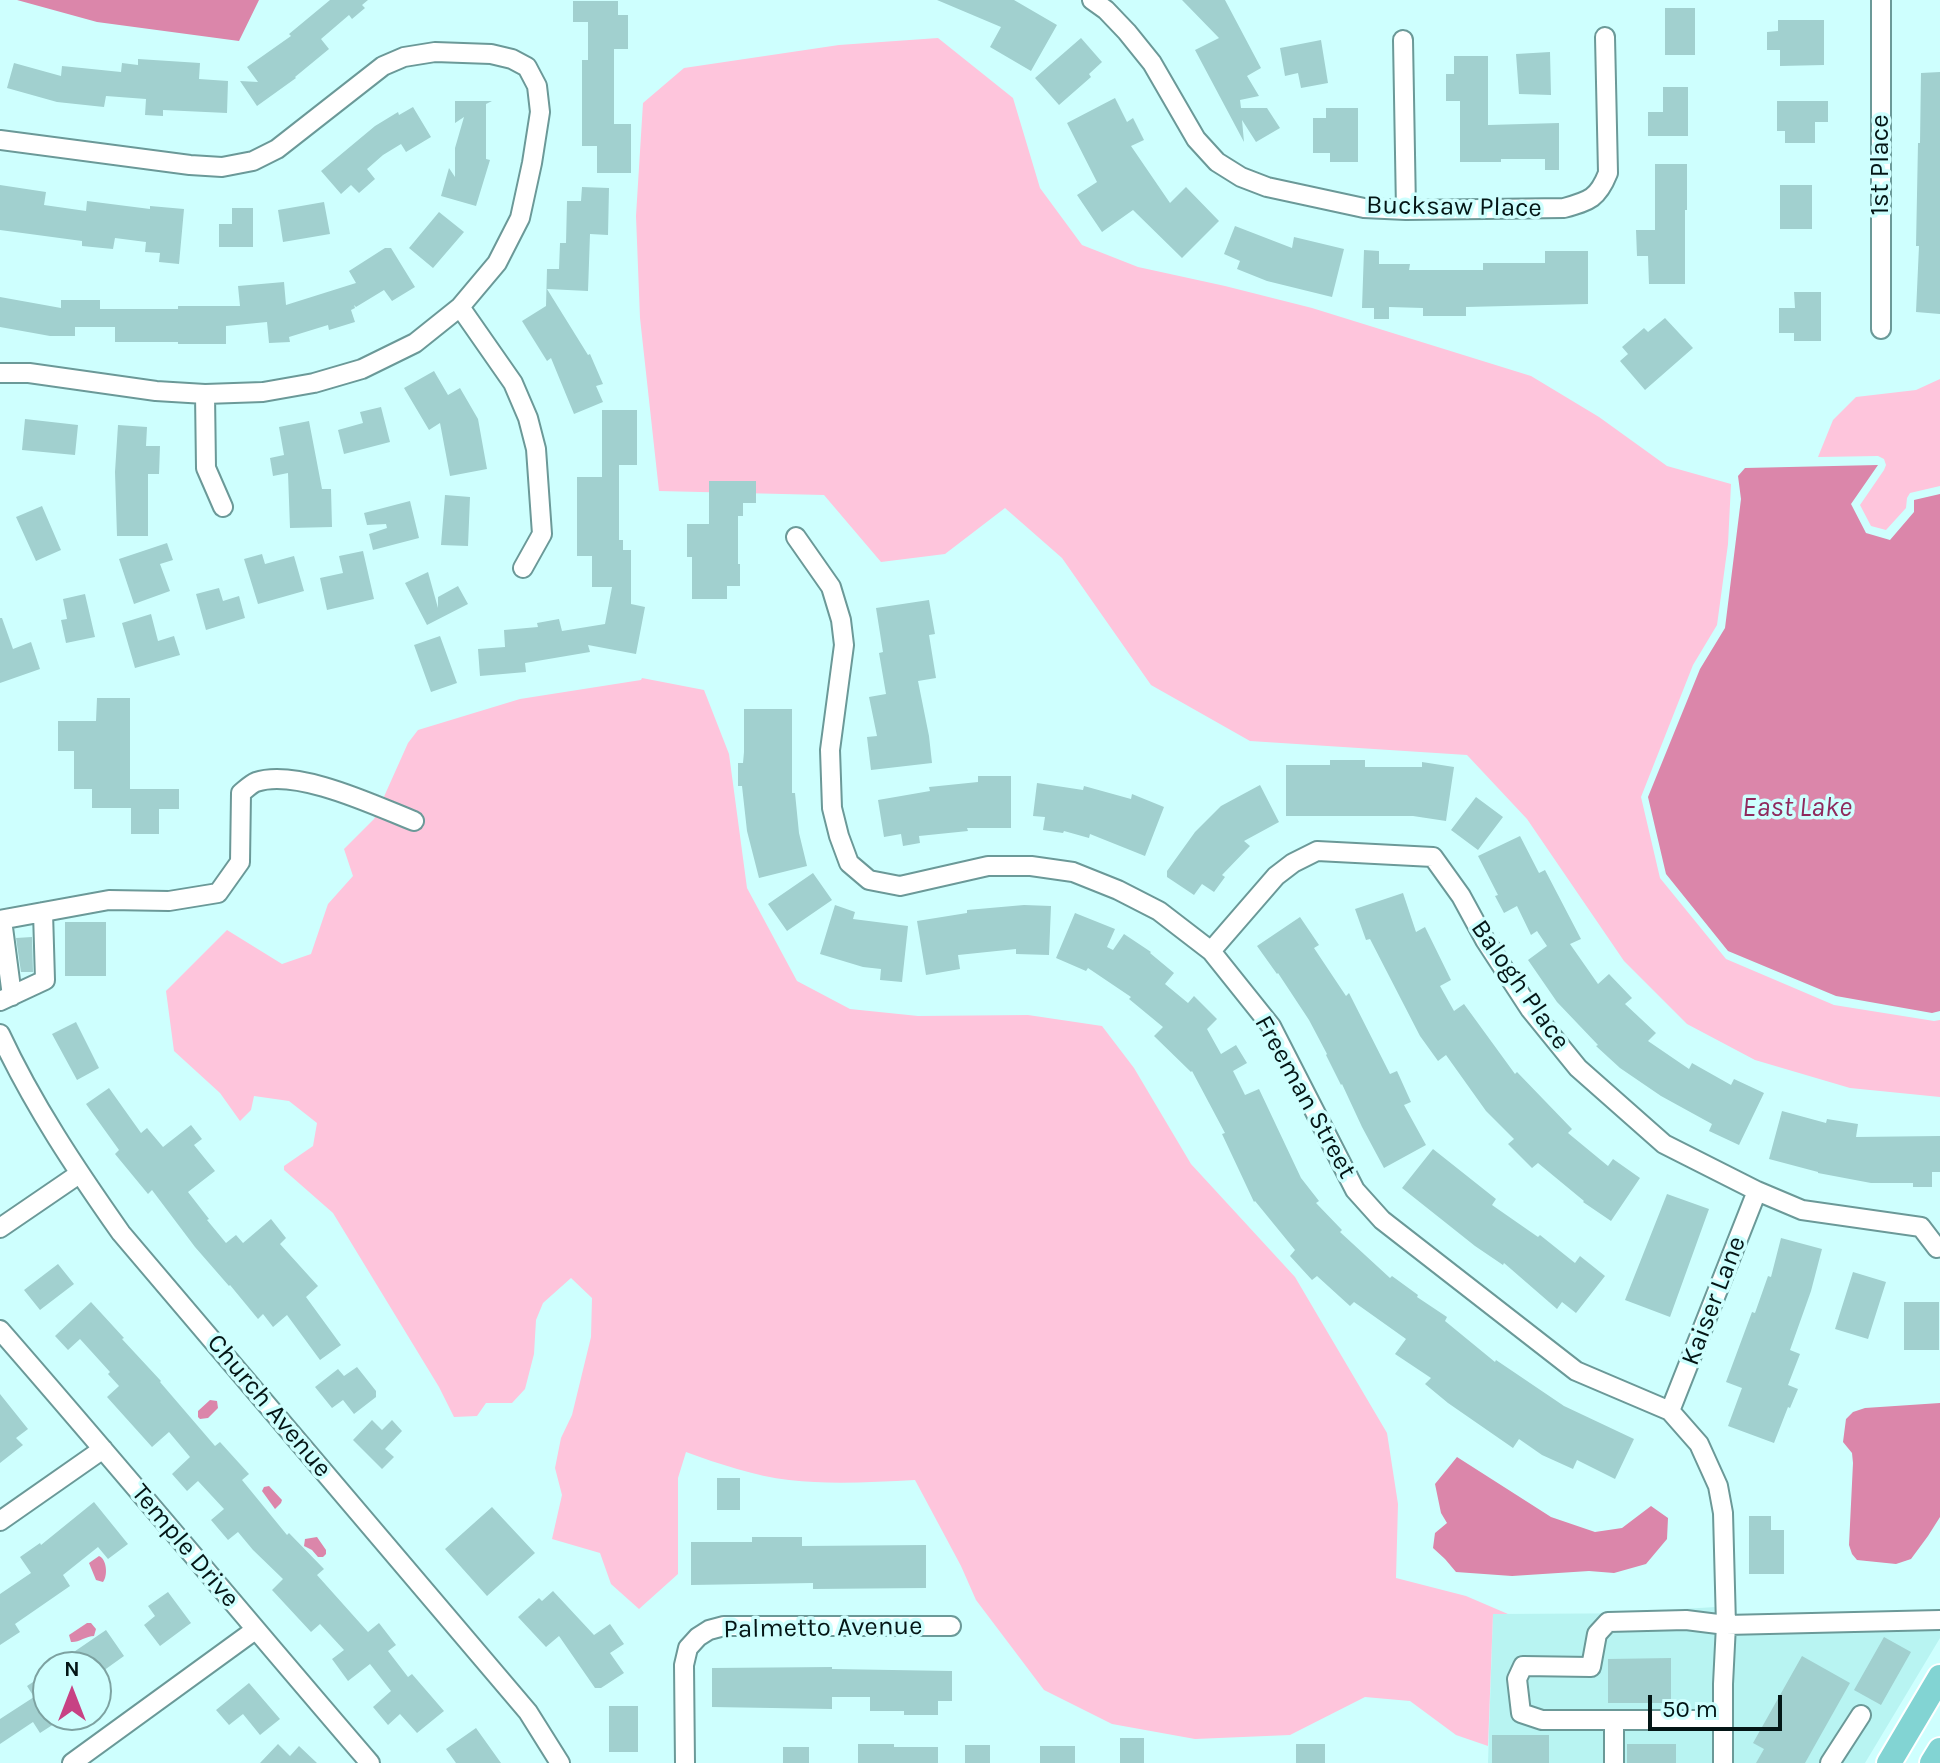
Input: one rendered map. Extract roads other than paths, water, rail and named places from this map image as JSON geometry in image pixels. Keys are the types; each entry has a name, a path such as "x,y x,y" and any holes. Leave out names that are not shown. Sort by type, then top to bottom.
{"main road":[{"path":"1889,1763 1940,1677"},
{"path":"1932,1763 1940,1750"}],"street":[{"name":"Bucksaw Place","path":"1092,0 1127,32 1152,63 1196,139 1217,162 1241,177 1267,187 1364,208 1564,208 1589,202 1602,189 1608,173 1605,37"},
{"name":"1st Place","path":"1881,0 1881,329"},
{"path":"1403,40 1406,210"},
{"path":"0,140 190,165 222,167 253,161 277,149 383,66 404,57 435,52 491,54 512,59 527,67 537,86 540,112 520,218 497,263 460,307 415,343 362,369 314,383 263,392 205,394 156,391 29,373 0,373"},
{"path":"460,307 513,383 528,418 536,449 542,534 523,568"},
{"path":"205,394 206,468 223,507"},
{"name":"Freeman Street","path":"796,537 831,587 841,620 844,645 830,750 832,808 849,863 869,880 900,886 988,866 1031,866 1073,872 1159,911 1211,951 1271,1026 1355,1190 1382,1220 1576,1371 1670,1411 1699,1444 1718,1486 1723,1513 1726,1625 1723,1763"},
{"path":"43,912 45,980 6,999 1,920 43,912 109,900 169,901 218,893 240,862 241,793 255,782 277,779 341,791 414,821"},
{"name":"Balogh Place","path":"1211,951 1276,876 1317,851 1433,857 1461,896 1485,940 1530,1009 1578,1068 1664,1144 1802,1210 1921,1227 1937,1248"},
{"name":"Church Avenue","path":"0,1034 38,1110 121,1233 528,1712 560,1763"},
{"path":"0,1228 79,1174"},
{"name":"Kaiser Lane","path":"1670,1411 1757,1191"},
{"name":"Temple Drive","path":"0,1330 370,1763"},
{"path":"0,1521 103,1449"},
{"path":"1723,1720 1542,1720 1521,1713 1517,1679 1523,1666 1591,1667 1597,1634 1608,1622 1686,1620 1726,1625 1940,1620"},
{"name":"Palmetto Avenue","path":"685,1763 684,1665 688,1648 709,1630 724,1626 951,1626"},
{"path":"72,1763 255,1630"},
{"path":"1830,1763 1861,1715"},
{"path":"1614,1720 1614,1763"}],"water":[{"path":"17,0 259,0 239,41 97,22"},
{"name":"East Lake","path":"1878,465 1851,504 1866,533 1890,540 1914,512 1914,500 1940,494 1940,1011 1932,1013 1836,996 1728,951 1666,874 1648,797 1700,669 1725,628 1741,499 1738,476 1745,468"},
{"path":"210,1400 217,1401 218,1408 208,1418 200,1419 198,1411"},
{"path":"1940,1403 1940,1517 1911,1559 1896,1564 1857,1560 1849,1545 1853,1463 1852,1453 1843,1442 1846,1419 1853,1412 1865,1408"},
{"path":"1457,1457 1551,1517 1595,1532 1622,1528 1651,1506 1668,1518 1667,1539 1646,1564 1614,1573 1589,1571 1512,1576 1456,1572 1433,1548 1435,1533 1447,1523 1441,1513 1435,1484"},
{"path":"269,1486 282,1500 275,1509 262,1491"},
{"path":"317,1537 326,1550 323,1557 318,1557 304,1546 305,1539"},
{"path":"99,1556 106,1568 103,1582 96,1580 89,1563"},
{"path":"87,1623 96,1629 94,1636 71,1642 69,1635"}]}
